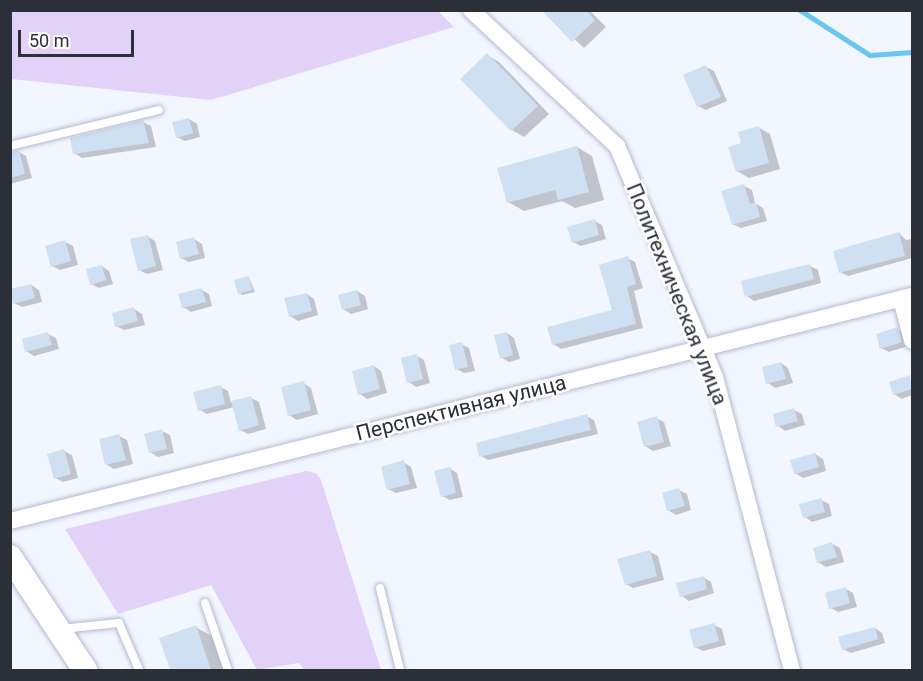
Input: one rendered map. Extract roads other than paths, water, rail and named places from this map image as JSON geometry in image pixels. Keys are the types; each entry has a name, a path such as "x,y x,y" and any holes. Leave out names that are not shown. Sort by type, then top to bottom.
{"main road":[{"path":"10,557 85,670"}],"street":[{"name":"Политехническая улица","path":"471,10 617,146 715,377 792,670"},
{"name":"Перспективная улица","path":"10,521 907,297"},
{"path":"907,297 912,341"}],"lane":[{"path":"10,146 159,110"},
{"path":"380,588 400,670"},
{"path":"205,603 228,670"},
{"path":"58,629 119,623 139,670"}],"waterway":[{"path":"800,10 870,55 912,52"}]}
